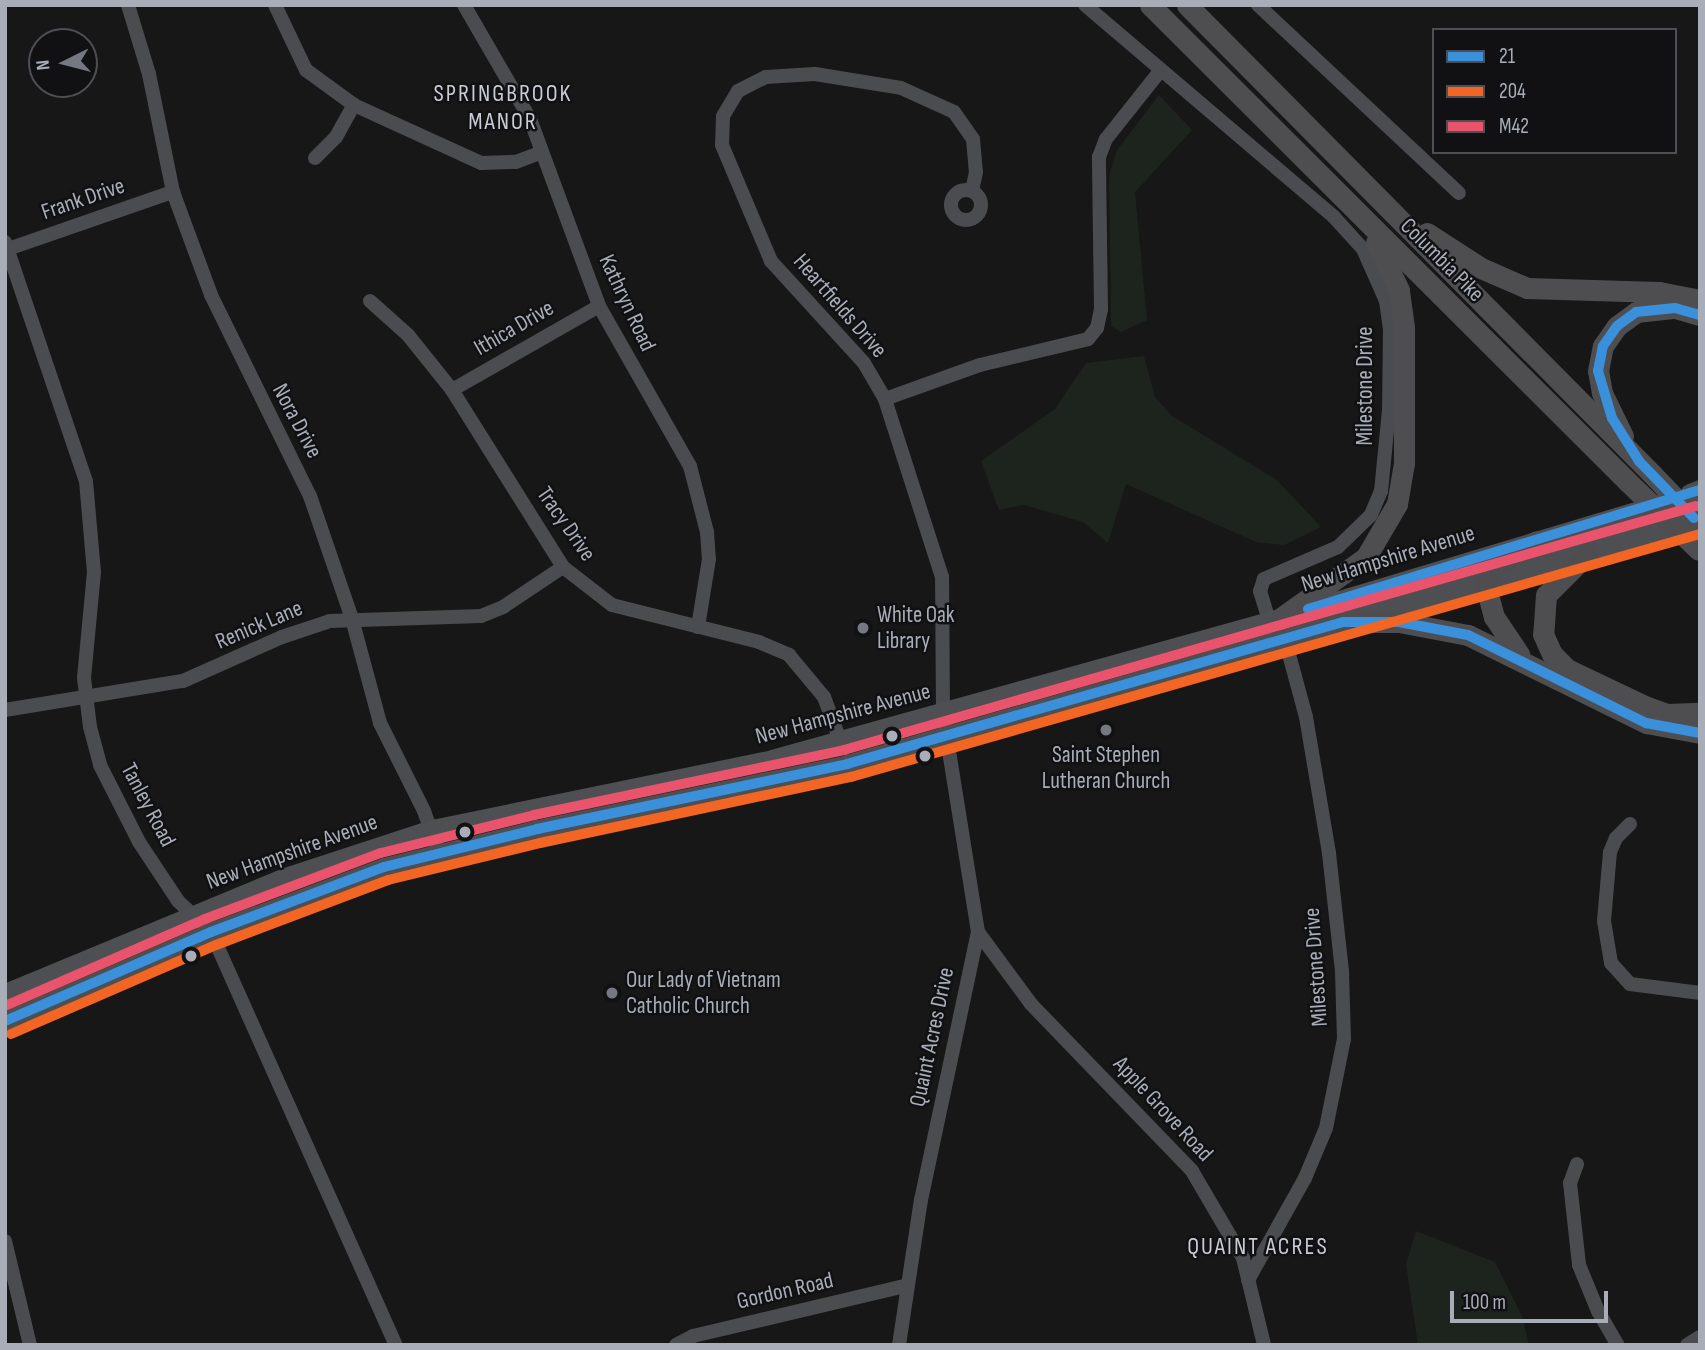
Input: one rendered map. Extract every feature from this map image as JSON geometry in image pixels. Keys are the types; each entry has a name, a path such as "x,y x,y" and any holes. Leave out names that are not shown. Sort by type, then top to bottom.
{"highway":[{"name":"Columbia Pike","path":"1150,5 1699,551"},
{"name":"Columbia Pike","path":"1187,5 1700,521"},
{"path":"1366,186 1447,248 1527,288 1659,292 1700,300"},
{"path":"1278,625 1366,556 1398,504 1404,463 1404,327 1394,277 1361,216"},
{"path":"1646,468 1602,393 1598,371 1603,346 1625,318 1636,312 1675,308 1700,315"},
{"path":"1529,663 1507,642 1494,617 1485,584 1494,565 1537,541"},
{"path":"1588,553 1546,595 1543,634 1552,654 1567,669 1647,707 1667,714 1700,713"},
{"path":"1343,622 1438,626 1501,648 1646,723 1700,733"}],"main road":[{"name":"New Hampshire Avenue","path":"5,1021 211,932 344,880 439,853 704,797 947,738 1218,655 1223,646 1385,585 1697,492"},
{"name":"New Hampshire Avenue","path":"5,993 325,862 432,829 699,775 1278,625 1343,622 1700,521"},
{"path":"699,775 704,797"}],"street":[{"name":"Nora Drive","path":"128,5 149,74 173,192 221,319 310,496 352,619 380,723 432,829 439,853"},
{"path":"275,5 306,70 354,105 481,163 516,162 540,153"},
{"name":"Kathryn Road","path":"464,5 515,89 599,306 690,466 701,499 709,559 698,627"},
{"name":"Milestone Drive","path":"1085,5 1334,217 1363,249 1386,301 1390,330 1389,397 1381,491 1371,515 1338,547 1264,579 1260,591 1278,625 1306,717 1329,853 1342,971 1344,1039 1326,1128 1305,1178 1248,1280"},
{"path":"1258,5 1460,193"},
{"path":"885,399 980,365 1088,339 1097,328 1101,309 1099,157 1106,139 1160,71"},
{"name":"Heartfields Drive","path":"947,738 943,713 943,577 885,399 864,363 771,261 722,145 723,116 738,91 766,77 815,74 901,88 954,112 973,139 976,172 972,191"},
{"path":"315,158 336,137 354,105"},
{"name":"Frank Drive","path":"6,246 173,192"},
{"name":"Tanley Road","path":"6,246 86,481 94,572 86,697 90,727 115,799 178,901 211,932 396,1345"},
{"name":"Tracy Drive","path":"370,301 408,335 452,390 563,567 612,605 698,627 789,655 824,697 840,740"},
{"name":"Ithica Drive","path":"452,390 599,306"},
{"name":"Renick Lane","path":"5,710 183,681 282,637 352,619 481,616 503,607 563,567"},
{"name":"Quaint Acres Drive","path":"899,1345 905,1286 978,932 947,738"},
{"path":"1630,824 1616,838 1610,852 1604,921 1611,963 1630,984 1700,993"},
{"name":"Apple Grove Road","path":"978,932 1031,1004 1192,1171 1222,1216 1248,1280 1264,1345"},
{"path":"1577,1164 1570,1183 1579,1265 1598,1311 1618,1345"},
{"path":"5,1241 30,1345"},
{"name":"Gordon Road","path":"676,1345 693,1336 905,1286"},
{"path":"1687,1345 1700,1337"}],"shaded area":[{"path":"1159,95 1192,130 1135,192 1147,320 1121,332 1111,326 1109,177 1117,150"},
{"path":"1144,356 1155,397 1172,416 1277,480 1321,527 1284,545 1256,542 1126,484 1108,543 1083,522 1024,505 999,510 981,461 1055,409 1086,363"},
{"path":"1416,1231 1495,1262 1522,1316 1529,1345 1418,1345 1406,1264"}],"transit line":[{"name":"21","path":"1694,518 1639,461 1612,418 1598,371 1603,346 1617,326 1636,312 1675,308 1700,315"},
{"name":"21","path":"1308,609 1700,490"},
{"name":"M42","path":"5,1006 205,919 381,853 534,815 844,750 1696,506"},
{"name":"204","path":"11,1034 216,945 388,880 540,843 851,777 1700,534"},
{"name":"21","path":"5,1021 211,932 384,867 537,829 847,764 1343,622 1399,622 1468,635 1646,723 1700,733"}],"place":[{"name":"White Oak Library","path":"863,628"},
{"name":"Saint Stephen Lutheran Church","path":"1106,730"},
{"name":"Our Lady of Vietnam Catholic Church","path":"612,993"}],"district":[{"name":"SPRINGBROOK MANOR","path":"503,108"},
{"name":"QUAINT ACRES","path":"1258,1247"}]}
